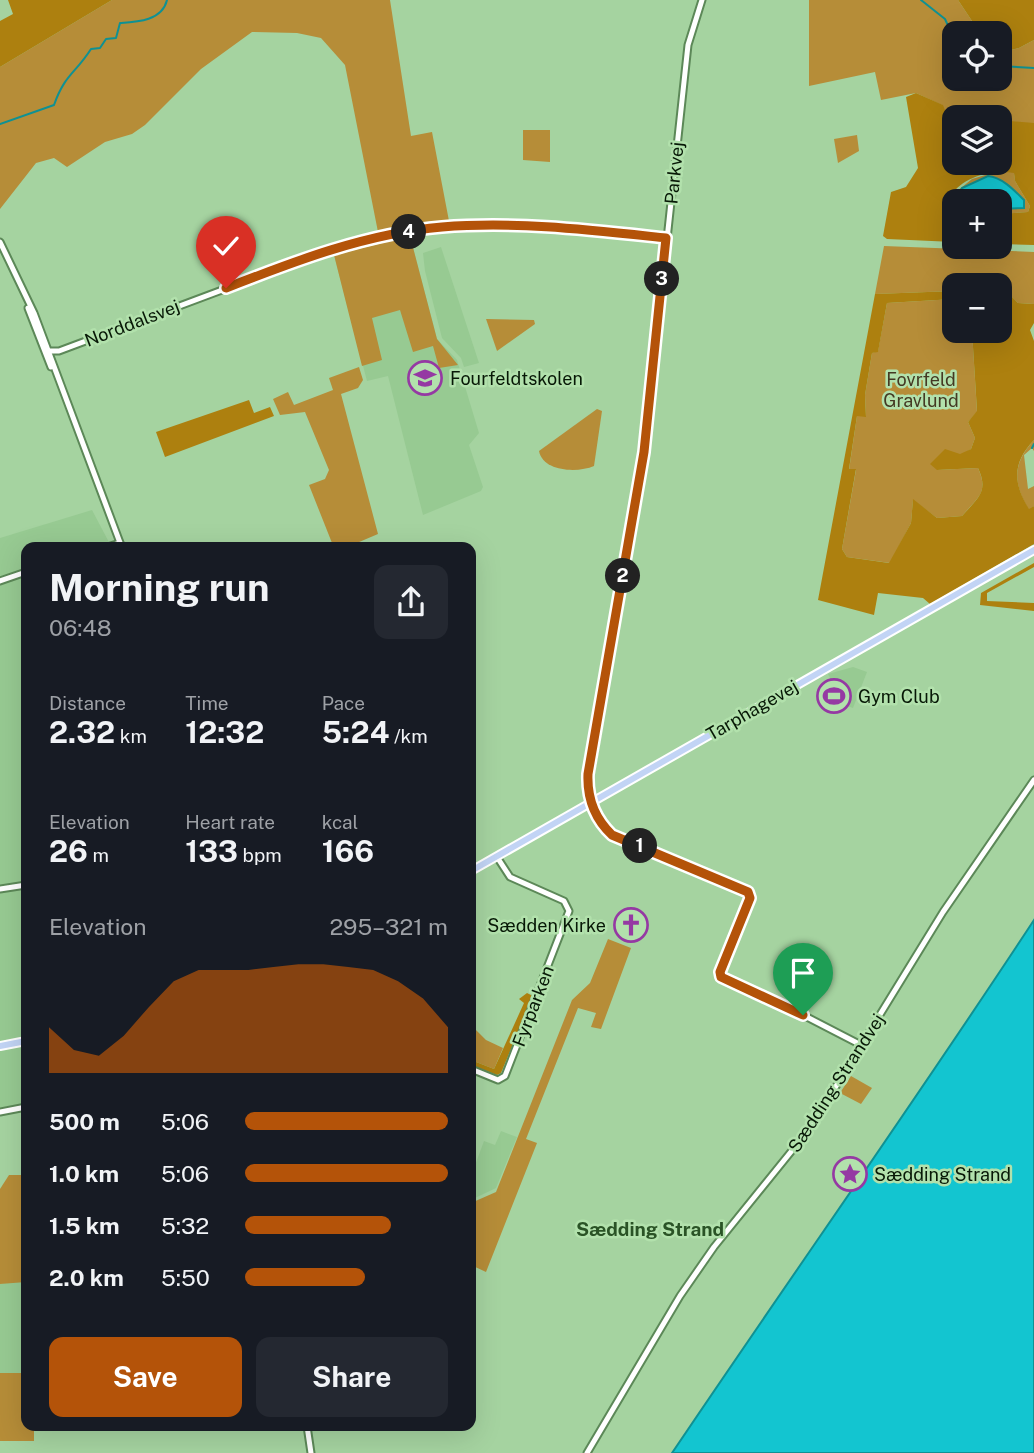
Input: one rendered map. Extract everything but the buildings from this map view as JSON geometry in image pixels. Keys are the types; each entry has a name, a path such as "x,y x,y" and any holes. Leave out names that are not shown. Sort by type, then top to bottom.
{"main road":[{"name":"Tarphagevej","path":"476,868 1034,550"},
{"path":"0,1046 21,1042"}],"street":[{"name":"Parkvej","path":"591,803 588,774 644,452 688,45 702,0"},
{"name":"Norddalsvej","path":"53,353 313,256 406,232 441,227 506,224 666,238"},
{"path":"0,242 53,353 72,415"},
{"path":"0,242 72,415 120,542"},
{"path":"31,316 53,353"},
{"path":"0,581 21,574"},
{"name":"Sædding Strandvej","path":"587,1453 680,1296 714,1247 811,1127 943,912 1034,780"},
{"path":"591,803 612,835 748,892 750,898 720,972 723,980 803,1015 863,1046"},
{"name":"Fyrparken","path":"476,1071 498,1080 505,1076 569,911 564,901 510,877 497,857"},
{"path":"0,888 21,886"},
{"path":"0,1112 21,1108"},
{"path":"308,1431 311,1453"}],"shaded area":[{"path":"8,0 112,0 0,67 0,21 13,14"},
{"path":"958,0 1034,0 1034,40 1019,48 1012,50 1012,21 972,21"},
{"path":"916,93 943,105 942,175 982,175 970,179 956,189 942,189 942,241 887,239 883,236 891,192 906,187 918,168 906,97"},
{"path":"1012,121 1034,123 1034,245 1012,244 1012,213 1028,212 1030,206 1015,181"},
{"name":"Fourfeldtskolen","path":"410,236 437,339 457,360 479,433 469,445 483,487 481,491 423,515 388,376 367,381 334,255"},
{"path":"441,247 479,363 464,367 461,358 442,338 425,271 423,253"},
{"path":"942,291 942,300 887,303 878,352 872,353 865,395 866,417 857,416 849,469 856,469 842,549 847,557 889,563 911,523 913,499 937,518 962,516 973,504 982,489 978,468 937,470 930,464 945,449 960,454 971,449 975,438 968,422 977,411 973,343 1012,343 1012,297 1018,303 1034,304 1034,323 1030,330 1034,341 1034,440 1022,457 1017,473 1024,500 1029,509 1034,506 1034,544 930,604 923,598 878,593 874,615 818,600 875,294"},
{"path":"249,400 254,413 270,407 274,416 165,457 156,432"},
{"path":"92,510 109,542 21,542 21,1104 0,1108 0,538"},
{"path":"1034,563 1034,567 987,593 987,601 1034,603 1034,611 980,605 981,593"},
{"path":"853,667 867,672 853,708 844,705 828,674"},
{"path":"527,993 533,996 501,1073 497,1075 476,1067 476,1062 494,1069 524,1003 519,999"},
{"path":"501,1131 517,1137 496,1188 476,1198 476,1163 484,1141 495,1145"},
{"path":"21,1282 21,1373 0,1373 0,1284"}],"green space":[{"path":"112,0 390,0 411,136 432,132 449,221 378,232 345,65 321,38 297,33 252,32 201,69 145,125 132,134 105,142 67,167 54,158 36,163 0,209 0,67"},
{"path":"809,0 958,0 972,21 942,21 942,91 1012,91 1012,50 1034,40 1034,123 1012,123 1012,105 942,105 916,93 881,100 875,72 809,86"},
{"path":"523,130 550,130 550,162 523,160"},
{"path":"857,135 859,151 838,163 834,139"},
{"path":"1014,172 1015,181 1030,206 1028,212 1012,213 1012,189 960,189 972,179 985,175 1012,175"},
{"path":"410,236 437,339 458,365 439,368 433,346 413,352 400,310 372,318 382,360 362,366 334,255"},
{"path":"884,246 942,248 942,259 1012,259 1012,251 1034,252 1034,304 1018,303 1012,297 1012,273 942,273 942,291 875,294"},
{"name":"Fovrfeld Gravlund","path":"942,300 942,343 973,343 977,412 968,422 975,438 971,449 937,470 978,468 982,483 977,499 962,516 937,518 913,500 911,523 890,563 847,557 842,549 856,470 849,470 857,416 866,416 865,395 872,353 878,351 887,303"},
{"path":"486,319 534,320 535,324 497,351"},
{"path":"359,367 363,380 358,388 341,394 378,534 359,542 332,542 309,485 325,479 329,470 305,412 280,415 273,399 288,392 294,405 333,390 329,378"},
{"path":"597,409 602,411 594,466 579,470 562,469 554,467 542,458 539,451"},
{"path":"1034,440 1034,451 1032,448 1024,455 1028,489 1034,486 1034,506 1029,510 1020,491 1017,474 1022,457"},
{"path":"608,939 631,948 601,1029 591,1027 596,1013 578,1008 526,1139 537,1143 486,1272 476,1267 476,1201 496,1192 572,1000 590,983"},
{"path":"476,1030 486,1040 503,1048 494,1069 476,1062"},
{"path":"851,1076 872,1088 861,1104 840,1093"},
{"path":"9,1175 21,1175 21,1282 0,1284 0,1189"},
{"path":"0,1373 21,1373 21,1431 34,1431 34,1441 0,1441"}],"water":[{"path":"988,176 998,179 1012,189 961,189"},
{"path":"1012,189 1024,200 1024,208 1012,208"},
{"path":"1034,920 1034,1453 672,1453 945,1054"}],"waterway":[{"path":"0,124 54,105 66,80 91,49 100,48 106,39 116,38 120,23 141,21 154,16 160,12 167,0"},
{"path":"921,0 946,21"},
{"path":"1012,67 1034,68"},
{"path":"1032,448 1034,444"}],"place":[{"name":"Fourfeldtskolen","path":"425,378"},
{"name":"Gym Club","path":"834,696"},
{"name":"Sædden Kirke","path":"631,925"},
{"name":"Sædding Strand","path":"850,1174"}],"district":[{"name":"Sædding Strand","path":"650,1229"}],"route":[{"path":"226,288 344,246 441,227 535,225 666,238 644,452 587,788 593,808 612,835 746,889 750,898 720,972 721,977 726,982 803,1015"}]}
